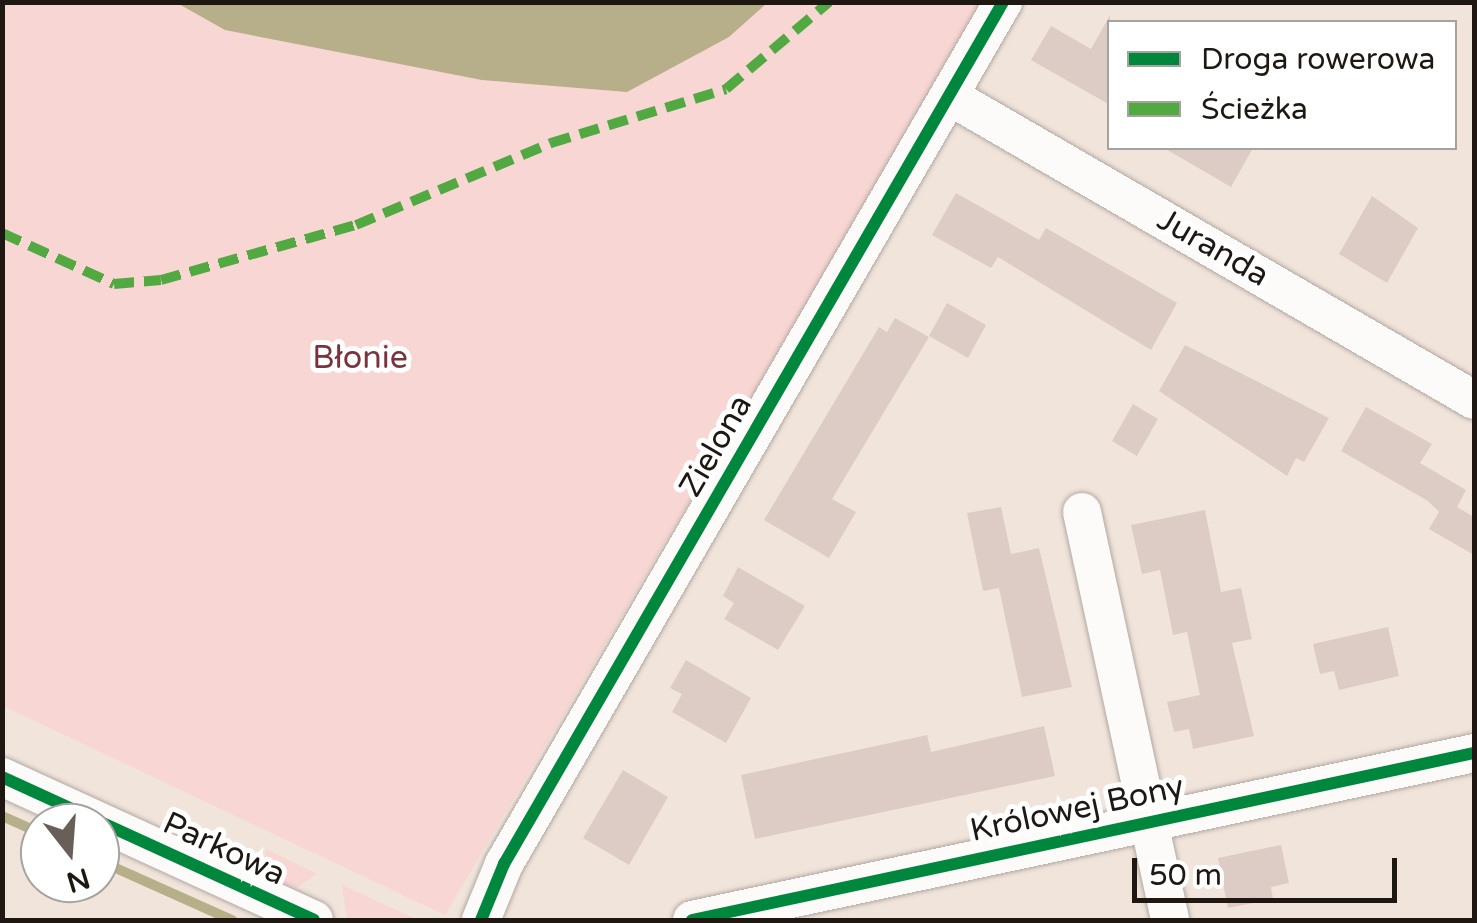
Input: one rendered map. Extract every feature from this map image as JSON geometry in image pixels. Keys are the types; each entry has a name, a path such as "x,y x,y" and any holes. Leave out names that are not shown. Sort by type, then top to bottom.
{"street":[{"name":"Zielona","path":"481,920 504,864 1004,2"},
{"name":"Juranda","path":"951,96 1474,400"},
{"path":"1082,512 1170,920"},
{"name":"Królowej Bony","path":"692,920 1474,754"},
{"name":"Parkowa","path":"2,776 314,920"}],"green space":[{"name":"Błonie","path":"2,3 983,3 445,915 3,706"},
{"path":"266,849 317,874 296,888 261,875"},
{"path":"342,885 418,920 347,918"}],"shaded area":[{"path":"177,3 767,3 729,37 627,92 482,80 225,30"}],"building":[{"path":"1107,20 1107,103 1031,60 1051,26 1091,49"},
{"path":"1167,150 1252,150 1231,187"},
{"path":"956,193 1039,240 1046,228 1177,303 1151,350 998,257 991,268 932,235"},
{"path":"1372,196 1418,228 1387,283 1339,254"},
{"path":"947,303 986,325 968,358 929,336"},
{"path":"895,318 929,337 832,499 856,512 829,558 764,520 879,327 887,332"},
{"path":"1185,345 1329,418 1304,462 1296,458 1287,476 1159,391"},
{"path":"1133,404 1158,419 1137,456 1112,441"},
{"path":"1366,407 1432,444 1420,463 1466,490 1457,507 1474,517 1474,555 1429,529 1439,512 1428,501 1341,451"},
{"path":"1001,507 1011,554 1039,548 1072,687 1022,697 999,588 983,591 967,513"},
{"path":"1205,510 1221,592 1241,588 1252,639 1232,643 1254,736 1193,749 1189,729 1174,732 1167,702 1200,695 1187,632 1173,635 1160,570 1142,574 1131,525"},
{"path":"738,567 805,606 778,650 724,619 734,603 723,596"},
{"path":"1388,627 1399,676 1339,690 1334,671 1320,674 1313,644"},
{"path":"686,660 751,698 726,743 672,712 682,694 670,688"},
{"path":"1044,726 1055,776 755,839 741,775 927,735 931,752"},
{"path":"623,770 668,797 629,865 583,838"},
{"path":"1281,845 1289,883 1271,887 1273,899 1228,908 1218,858"}],"waterway":[{"path":"2,816 20,824"},
{"path":"120,870 232,920"}],"marked path":[{"path":"2,233 114,284 161,280 356,225 551,143 726,89 829,2"}],"cycle path":[{"path":"481,920 504,864 1003,2"},
{"path":"692,920 1474,753"},
{"path":"2,777 314,920"}]}
